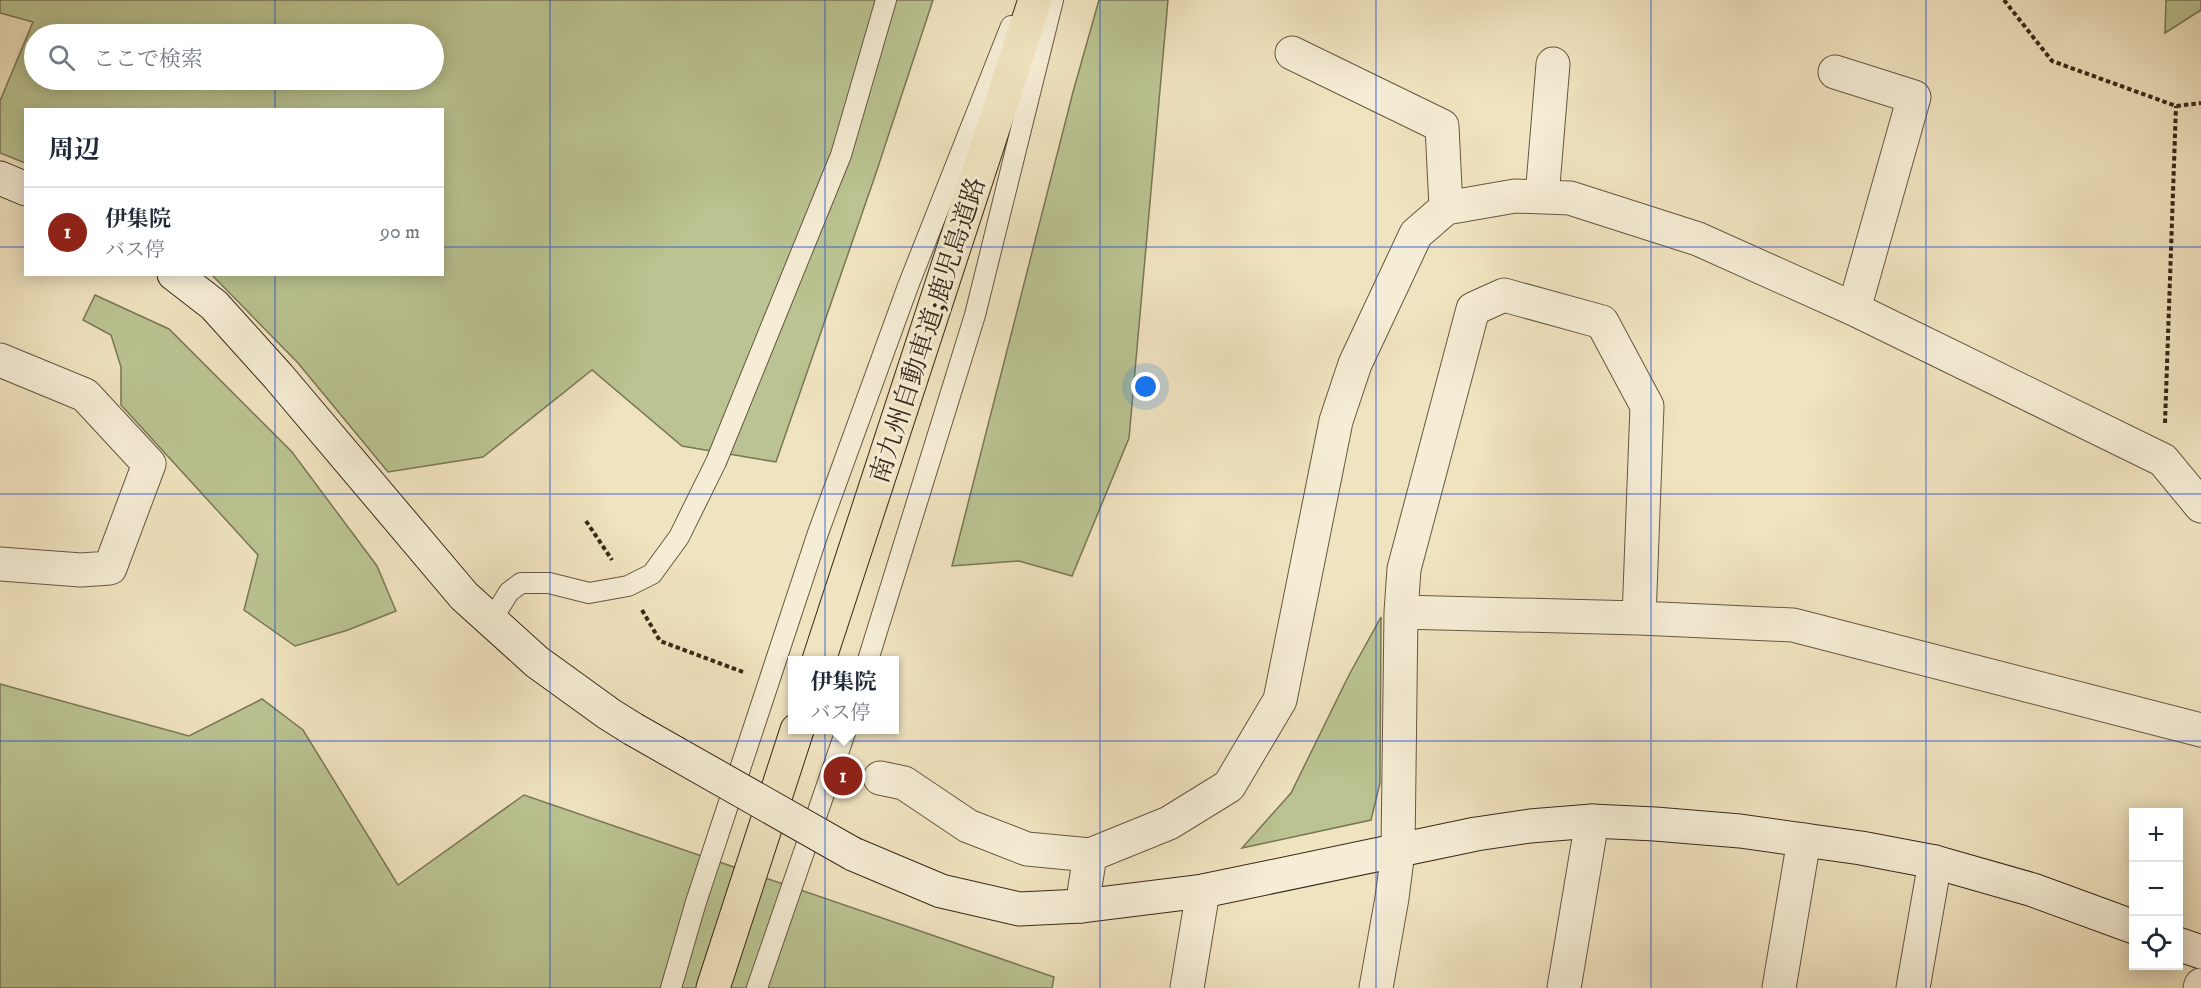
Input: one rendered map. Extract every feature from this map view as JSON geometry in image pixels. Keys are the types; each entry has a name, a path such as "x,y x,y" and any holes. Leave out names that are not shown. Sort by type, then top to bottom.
{"highway":[{"name":"南九州自動車道;鹿児島道路","path":"820,656 1035,0"},
{"path":"713,988 794,734"}],"street":[{"path":"1293,53 1442,126 1446,208"},
{"path":"1542,197 1553,64"},
{"path":"1835,72 1914,97 1854,309"},
{"path":"0,178 24,188"},
{"path":"880,778 904,783 968,826 1027,849 1090,855 1169,823 1229,786 1280,700 1336,421 1355,364 1416,234 1446,208 1515,196 1570,198 1698,239 1854,309 2163,460 2201,506"},
{"path":"177,276 214,305 278,376 464,596 537,662 633,729 853,854 941,891 1019,909 1082,906 1203,891 1476,834 1530,826 1592,821 1740,831 1861,848 1935,862 2032,890 2129,926"},
{"path":"1376,988 1398,850 1401,612 1404,568 1473,309 1504,295 1602,322 1647,406 1639,618"},
{"path":"0,360 85,395 149,464 110,568 81,570 0,564"},
{"path":"1401,612 1639,618 1793,625 2201,730"},
{"path":"1564,988 1592,821"},
{"path":"1779,988 1804,840"},
{"path":"1082,906 1090,855"},
{"path":"1913,988 1935,862"},
{"path":"1188,988 1203,891"},
{"path":"2183,946 2201,952"}],"lane":[{"path":"491,621 509,592 521,583 549,584 589,593 628,586 652,574 679,537 716,462 841,155 886,0"},
{"path":"671,988 696,902 818,533 908,286 1021,0"},
{"path":"869,656 975,315 1053,0"},
{"path":"757,988 844,734"}],"path":[{"path":"2004,0 2052,61 2176,106 2201,103"},
{"path":"2163,460 2176,106"},
{"path":"586,521 660,641 746,673"}],"green space":[{"path":"0,0 933,0 776,462 682,446 592,370 483,457 388,472 298,363 213,276 444,276 444,108 24,108 24,163 0,153 0,101 24,44 24,90 444,90 444,24 32,24 33,22 0,13"},
{"path":"1099,0 1168,0 1129,438 1072,576 1019,561 952,566 1073,92"},
{"path":"2166,0 2201,0 2201,10 2165,33"},
{"path":"95,295 169,329 292,452 377,566 396,611 348,630 295,646 244,610 258,555 121,405 121,367 111,335 83,320"},
{"path":"1381,617 1380,783 1371,820 1242,848 1291,793 1349,675"},
{"path":"0,684 189,736 262,699 303,730 398,885 524,795 1054,977 1052,988 0,988"}],"place":[{"name":"伊集院","path":"843,776"}]}
